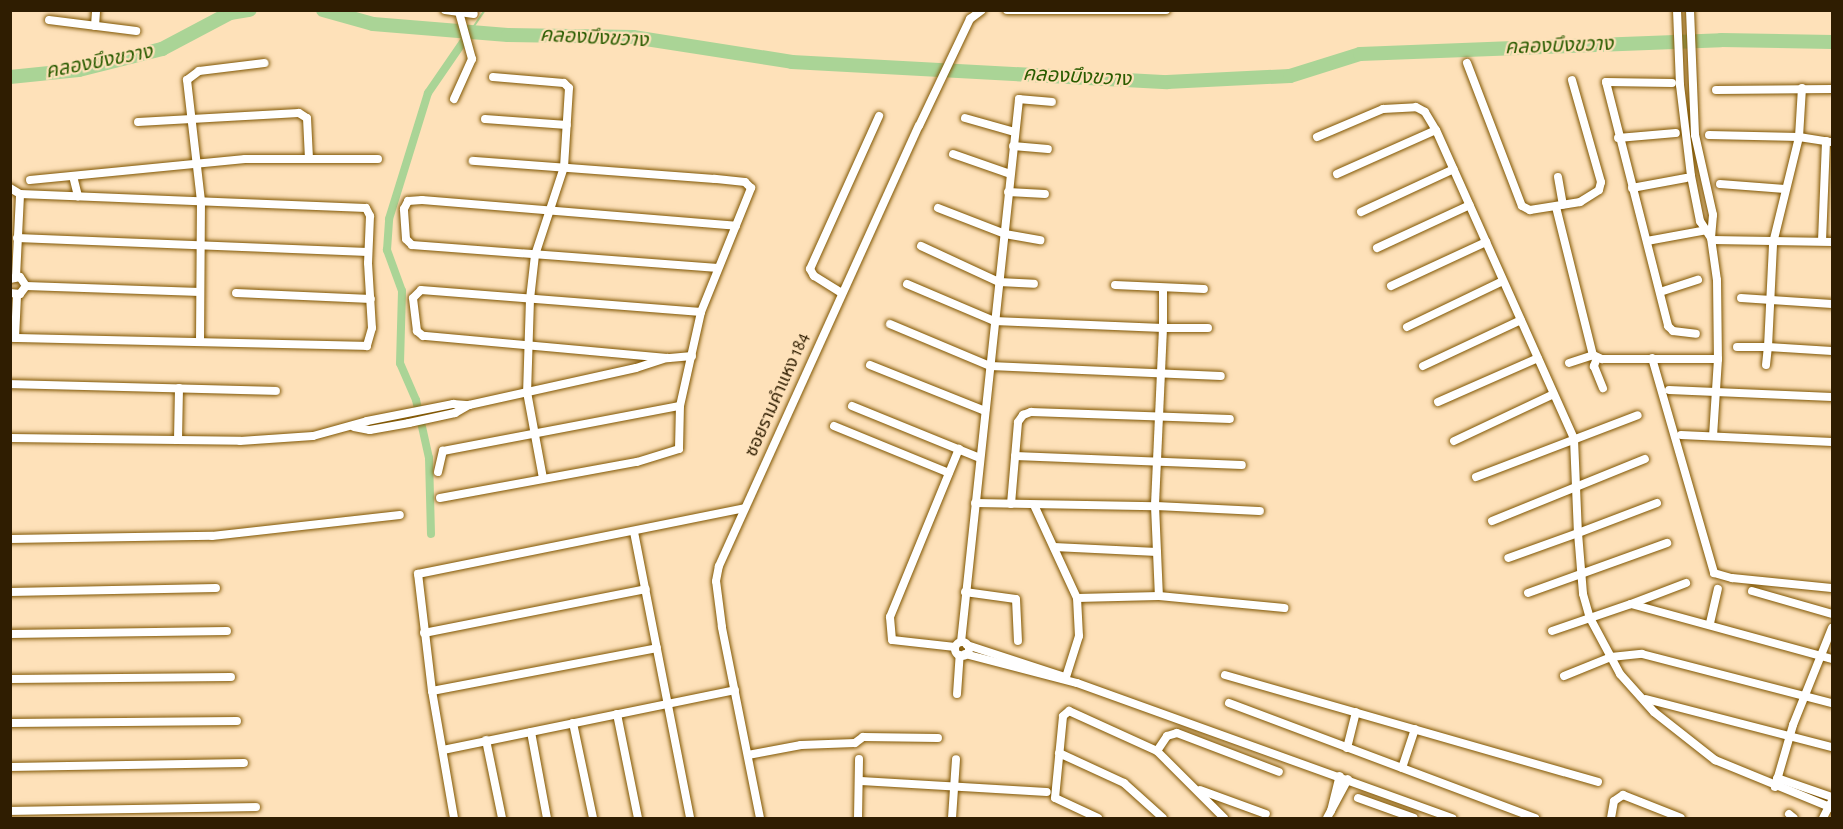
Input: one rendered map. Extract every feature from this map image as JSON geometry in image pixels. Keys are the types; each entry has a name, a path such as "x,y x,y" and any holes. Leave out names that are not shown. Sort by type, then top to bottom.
{"street":[{"path":"95,26 96,10"},
{"path":"446,10 474,14"},
{"name":"ซอยรามคำแหง 184","path":"760,819 716,581 718,566 840,292 970,19 982,10"},
{"path":"1007,10 1166,10"},
{"path":"1677,10 1678,86 1690,180 1704,230 1711,239 1773,243 1833,242"},
{"path":"1690,10 1695,135 1714,229 1711,239 1718,359 1713,436"},
{"path":"454,99 472,59 459,12"},
{"path":"49,20 136,31"},
{"path":"200,342 201,201 187,80 193,72 265,63"},
{"path":"1467,63 1522,206 1530,210 1560,206 1593,195 1601,182 1572,80"},
{"path":"493,77 567,84 564,167 552,211 535,255 527,343 527,392 543,478"},
{"path":"1692,93 1678,86 1606,82 1618,138 1668,326 1673,331 1696,334"},
{"path":"1766,365 1773,243 1799,137 1802,88"},
{"path":"1716,90 1833,89"},
{"path":"957,694 963,655 961,645 966,591 1019,99 1052,102"},
{"path":"1317,137 1383,109 1416,107 1425,112 1436,130 1574,439 1580,576 1590,618 1620,674 1646,699 1654,712 1702,752 1775,787 1831,807"},
{"path":"138,122 303,114 307,118 309,159"},
{"path":"840,292 814,276 810,270 879,116"},
{"path":"965,118 1014,132"},
{"path":"485,119 567,125"},
{"path":"1337,174 1436,130"},
{"path":"1618,138 1676,133"},
{"path":"1708,135 1799,137 1829,142 1829,194 1822,241"},
{"path":"1013,146 1048,149"},
{"path":"953,154 1010,174"},
{"path":"30,180 197,164 309,159 378,159"},
{"path":"440,498 673,452 680,442 681,406 701,312 750,193 750,185 745,182 473,161"},
{"path":"1361,212 1454,170"},
{"path":"73,176 78,196"},
{"path":"1558,177 1560,206 1595,357 1594,366 1603,388"},
{"path":"1632,188 1705,179"},
{"path":"1720,184 1785,189"},
{"path":"10,188 20,194 366,208 370,216 368,252 372,338 367,346 13,338 14,294 26,286"},
{"path":"1008,192 1045,194"},
{"path":"20,194 13,278 26,286 200,292"},
{"path":"718,268 409,244 405,204 422,200 736,226"},
{"path":"1377,248 1470,205"},
{"path":"938,208 1005,234 1040,240"},
{"path":"1647,241 1714,229"},
{"path":"15,234 202,247 368,252"},
{"path":"1391,286 1486,242"},
{"path":"921,246 999,282 1034,284"},
{"path":"1660,292 1698,280"},
{"path":"1407,327 1503,281"},
{"path":"907,284 994,321 1208,328"},
{"path":"1115,285 1163,289 1204,289"},
{"path":"1159,596 1155,506 1163,289"},
{"path":"692,356 667,358 527,343 423,336 417,331 413,298 421,290 701,312"},
{"path":"236,293 370,299"},
{"path":"1741,298 1833,304"},
{"path":"1424,366 1521,320"},
{"path":"890,324 990,366 1221,376"},
{"path":"1737,347 1833,351"},
{"path":"1569,363 1595,357 1718,359"},
{"path":"10,438 268,440 353,427 367,421 453,404 469,405 636,368 667,358"},
{"path":"1438,402 1538,358"},
{"path":"1652,358 1714,573 1732,578 1833,588"},
{"path":"870,365 985,411"},
{"path":"10,384 276,391"},
{"path":"178,440 179,388"},
{"path":"1669,390 1833,397"},
{"path":"1454,441 1554,394"},
{"path":"353,427 370,430 455,413 469,405"},
{"path":"438,472 443,451 681,406"},
{"path":"852,406 980,458"},
{"path":"1011,504 1018,422 1031,412 1230,419"},
{"path":"1476,477 1638,415"},
{"path":"834,426 949,473"},
{"path":"1681,435 1833,442"},
{"path":"958,449 890,617 892,640 961,645 1077,683 1340,776 1452,819"},
{"path":"1015,456 1242,465"},
{"path":"1492,521 1645,459"},
{"path":"975,503 1155,506 1260,511"},
{"path":"1508,558 1657,503"},
{"path":"1035,505 1077,598 1080,636 1066,677"},
{"path":"454,819 416,580 421,571 634,532 744,508"},
{"path":"10,539 212,536 400,515"},
{"path":"634,532 690,819"},
{"path":"1528,593 1667,543"},
{"path":"1054,547 1157,552"},
{"path":"1552,631 1686,583"},
{"path":"10,592 216,588"},
{"path":"424,633 646,589"},
{"path":"1710,623 1718,590"},
{"path":"966,591 1016,599 1018,641"},
{"path":"1752,591 1833,614"},
{"path":"1077,598 1159,596 1284,608"},
{"path":"1631,604 1710,623 1833,659"},
{"path":"1775,787 1790,735 1833,628"},
{"path":"10,634 228,631"},
{"path":"961,645 963,655"},
{"path":"432,691 657,648"},
{"path":"1564,676 1611,657 1642,654 1833,703"},
{"path":"963,655 1013,663 1066,677 1077,683"},
{"path":"1225,675 1598,782"},
{"path":"10,679 231,677"},
{"path":"443,750 735,690"},
{"path":"1646,699 1833,747"},
{"path":"1229,703 1535,819"},
{"path":"1098,819 1055,798 1063,716 1069,711 1157,751 1200,790 1224,819"},
{"path":"1347,748 1356,712"},
{"path":"617,714 638,819"},
{"path":"10,723 237,721"},
{"path":"573,723 593,819"},
{"path":"1401,768 1415,729"},
{"path":"531,732 546,819"},
{"path":"1157,751 1167,736 1177,734 1280,772"},
{"path":"748,755 801,745 855,743 863,737 938,738"},
{"path":"486,740 502,819"},
{"path":"1059,753 1124,783 1163,819"},
{"path":"858,819 861,781 859,759"},
{"path":"952,819 956,759"},
{"path":"10,766 244,763"},
{"path":"1331,811 1340,776"},
{"path":"1777,778 1833,797 1831,807 1823,819"},
{"path":"1327,819 1348,779"},
{"path":"861,781 1047,792"},
{"path":"1200,790 1266,814"},
{"path":"1611,819 1614,801 1623,795 1681,819"},
{"path":"1358,798 1402,817 1414,819"},
{"path":"10,811 256,807"}],"waterway":[{"name":"คลองบึงขวาง","path":"10,77 79,70 162,49 230,13 250,10"},
{"name":"คลองบึงขวาง","path":"323,10 373,24 508,35 633,37 792,62 1167,82 1290,76 1360,54 1721,40 1832,42"},
{"path":"470,32 485,10"},
{"path":"431,534 429,458 416,400 400,363 402,291 387,250 389,219 428,93 470,32"}]}
